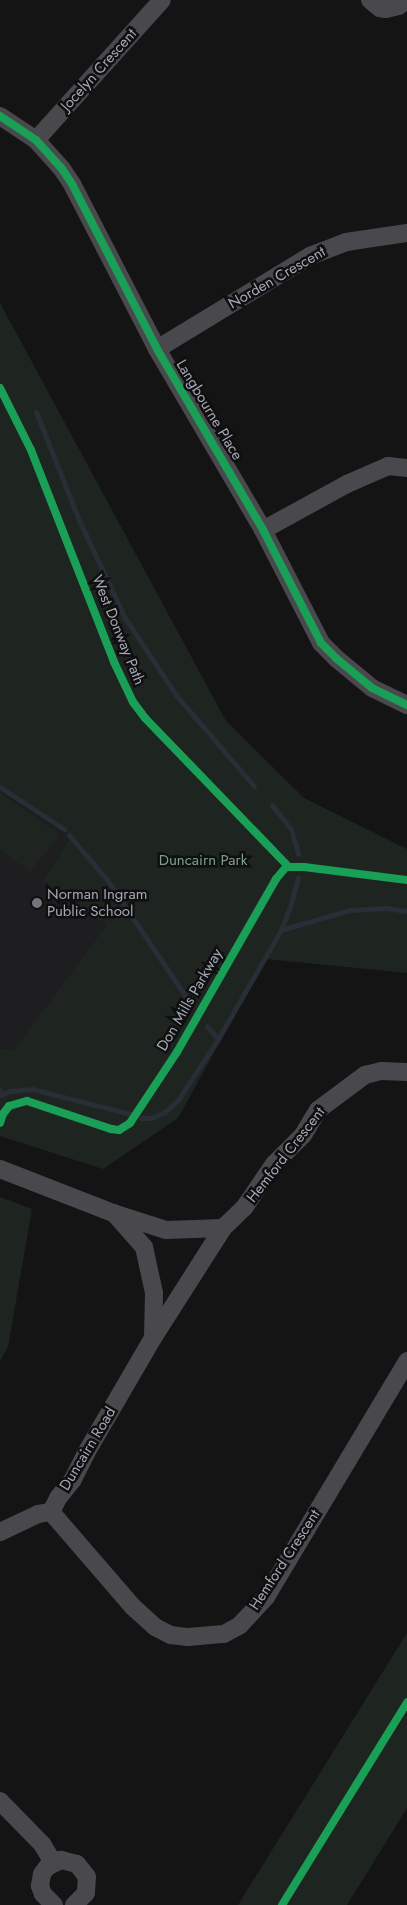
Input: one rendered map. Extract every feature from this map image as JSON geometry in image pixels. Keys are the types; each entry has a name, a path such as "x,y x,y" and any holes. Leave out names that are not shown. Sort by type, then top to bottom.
{"street":[{"name":"Jocelyn Crescent","path":"36,140 162,0"},
{"path":"370,0 380,8 386,9 399,6 405,0"},
{"name":"Langbourne Place","path":"0,116 36,140 62,169 72,184 157,349 263,530 321,643 372,688 407,705"},
{"name":"Norden Crescent","path":"157,349 310,256 366,237 407,233"},
{"path":"263,530 347,484 388,466 407,468"},
{"name":"Hemford Crescent","path":"223,1228 244,1208 274,1164 303,1135 318,1110 364,1075 381,1072 407,1072"},
{"name":"Duncairn Road","path":"0,1169 113,1213 166,1230 223,1228"},
{"name":"Duncairn Road","path":"113,1213 144,1247 154,1293 153,1338"},
{"name":"Duncairn Road","path":"51,1512 58,1498 72,1481 86,1453 153,1338 223,1228"},
{"name":"Hemford Crescent","path":"51,1512 132,1607 155,1626 171,1634 188,1637 224,1634 240,1625 266,1597 407,1361"},
{"path":"0,1532 38,1514 51,1512"},
{"path":"0,1801 42,1844 54,1862"},
{"path":"54,1905 42,1894 40,1886 42,1874 54,1862 69,1860 77,1864 87,1877 86,1893 74,1905"}],"shaded area":[{"name":"Norman Ingram Public School","path":"0,791 71,836 42,882 108,925 14,1050 0,1048"}],"green space":[{"name":"Duncairn Park","path":"0,303 226,721 304,798 407,849 407,973 266,959 178,1118 103,1169 0,1136 0,1048 14,1050 107,925 42,882 71,836 0,791"},
{"path":"0,793 59,834 31,872 0,850"},
{"path":"0,1197 32,1209 8,1347 0,1361"},
{"path":"407,1633 407,1808 347,1905 238,1905"}],"waterway":[{"path":"36,412 79,520 125,618 176,695 254,786"},
{"path":"0,787 64,829"},
{"path":"272,805 291,829 298,854"},
{"path":"69,835 108,881 188,1000"},
{"path":"141,1118 151,1118 165,1112 178,1100 218,1039 281,930 298,878"},
{"path":"281,930 350,910 386,908 407,911"},
{"path":"207,1026 218,1039"},
{"path":"0,1090 0,1095 10,1091 32,1089 130,1114"}],"cycle path":[{"path":"0,116 36,140 62,169 72,184 157,349 263,530 321,643 372,688 407,705"},
{"name":"West Donway Path","path":"0,388 31,450 114,662 133,702 145,718 288,866"},
{"name":"Don Mills Parkway","path":"0,1123 3,1114 9,1106 27,1101 111,1129 119,1130 130,1123 177,1052 276,879 286,867 304,867 407,880"},
{"path":"282,1905 407,1703"}],"place":[{"name":"Norman Ingram Public School","path":"37,903"}]}
